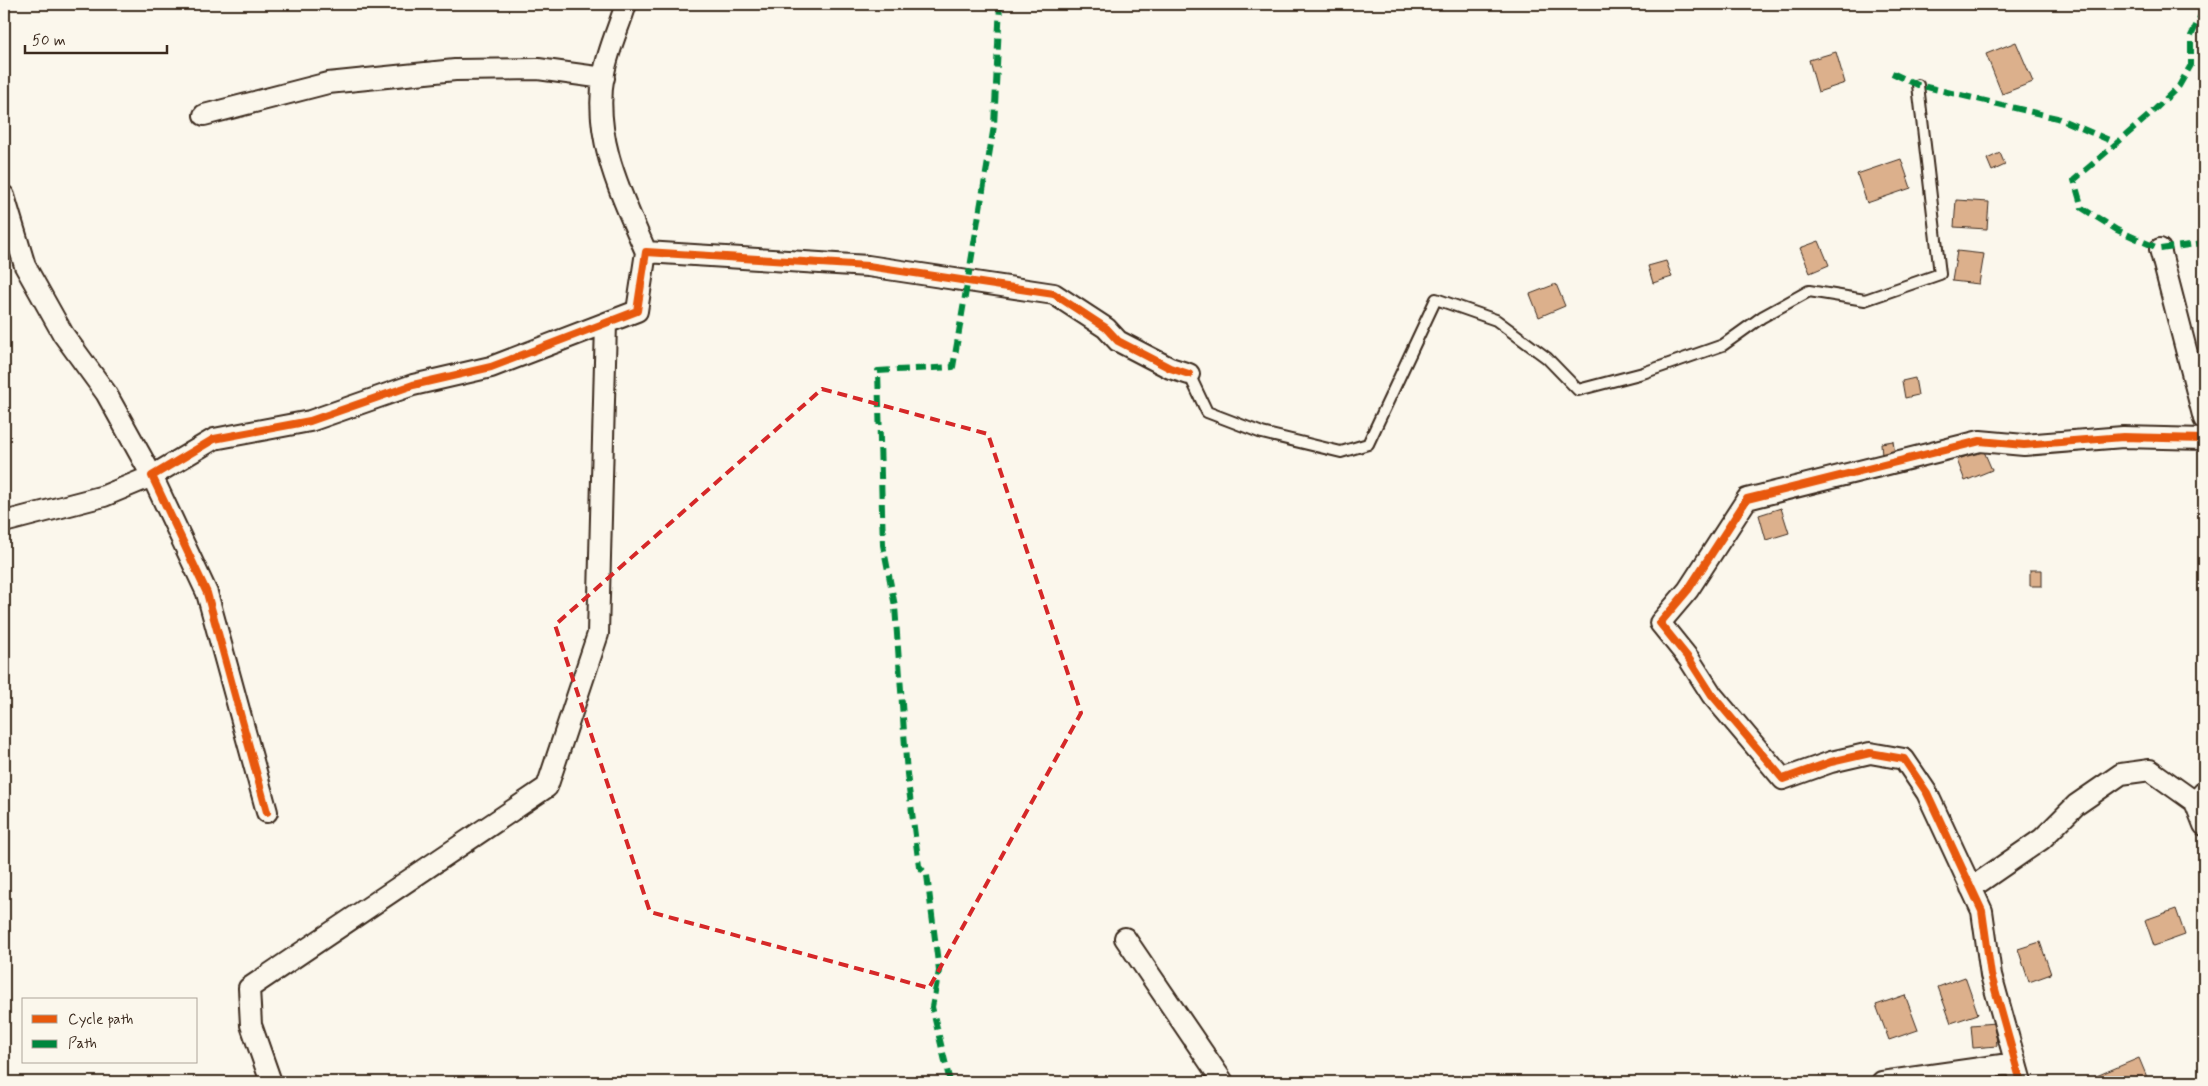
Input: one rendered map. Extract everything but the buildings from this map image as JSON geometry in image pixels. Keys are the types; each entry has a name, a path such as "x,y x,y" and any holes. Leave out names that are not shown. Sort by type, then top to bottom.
{"street":[{"path":"4,522 104,496 152,476 214,439 310,421 413,385 491,367 637,311 646,252 617,186 600,123 604,78 626,4"},
{"path":"204,114 328,83 454,70 538,69 604,78"},
{"path":"4,196 25,266 63,334 106,393 152,476 207,593 267,812"},
{"path":"2160,249 2204,419"},
{"path":"646,252 868,266 1054,294 1106,328 1118,341 1170,368 1189,374"},
{"path":"271,1082 251,1025 249,988 547,787 598,634 606,323"},
{"path":"1882,1082 2018,1073 1991,975 1982,911 1927,793 1904,759 1870,753 1831,762 1783,779 1712,695 1689,659 1660,623 1688,590 1747,499 1980,441 2024,445 2124,438 2204,439"},
{"path":"1971,888 2042,839 2076,805 2121,774 2150,770 2200,797 2204,825"},
{"path":"1125,938 1223,1082"}],"lane":[{"path":"1189,374 1207,412 1262,433 1341,452 1368,444 1436,300 1496,320 1547,358 1578,390 1643,373 1723,345 1762,317 1809,291 1865,300 1940,274 1918,85"}],"highlighted area":[{"path":"822,389 988,434 1081,713 929,988 650,912 555,625"}],"marked path":[{"path":"950,1082 932,1007 939,971 927,875 919,866 907,774 895,606 883,545 878,371 953,367 994,126 1000,4"},
{"path":"2204,9 2191,36 2191,65 2179,86 2147,117 2074,180 2082,208 2117,230 2160,249 2204,243"},
{"path":"1892,73 1918,85 2057,118 2116,143"}],"cycle path":[{"path":"267,812 207,593 152,476 214,439 310,421 413,385 491,367 637,311 646,252 868,266 1054,294 1106,328 1118,341 1170,368 1189,374"},
{"path":"2021,1082 1991,975 1982,911 1927,793 1904,759 1870,753 1831,762 1783,779 1712,695 1689,659 1660,623 1688,590 1747,499 1980,441 2024,445 2123,437 2204,439"}]}
